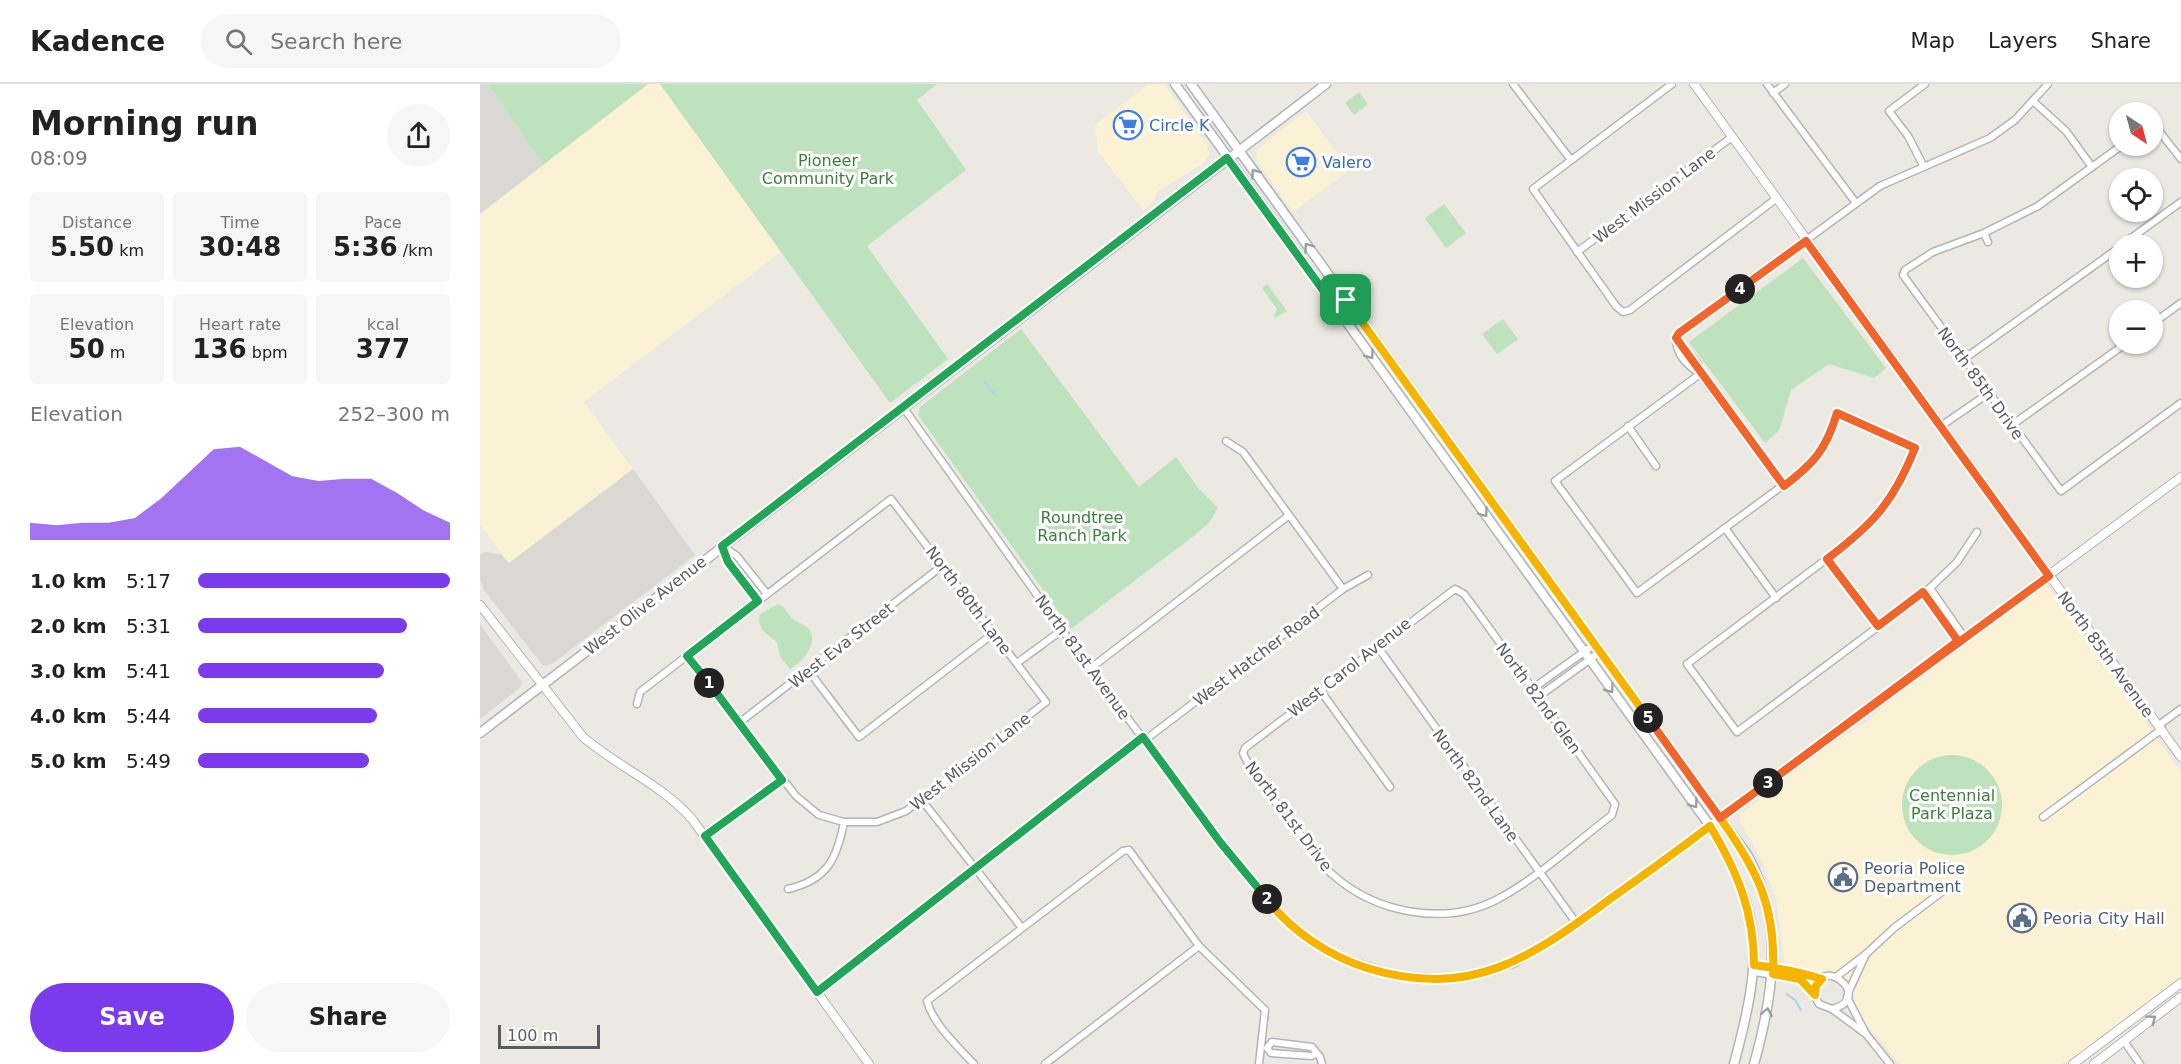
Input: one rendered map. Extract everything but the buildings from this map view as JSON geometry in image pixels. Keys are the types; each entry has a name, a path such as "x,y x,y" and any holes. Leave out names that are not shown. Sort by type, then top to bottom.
{"main road":[{"path":"1175,84 1710,826 1733,865 1747,900 1754,968 1734,1064"},
{"path":"1191,84 1748,856 1761,884 1772,928 1773,971 1754,1064"},
{"name":"West Olive Avenue","path":"480,733 1326,84"},
{"path":"1334,304 1344,297"},
{"path":"1747,900 1761,884"}],"street":[{"path":"1513,84 1571,160"},
{"path":"1672,84 1533,189 1623,312 1630,310 1777,198"},
{"name":"North 85th Avenue","path":"1694,84 2181,757"},
{"path":"1767,84 1856,203"},
{"path":"1773,93 1785,84"},
{"path":"1924,167 1908,136 1889,111 1926,84"},
{"path":"1784,486 1700,374 1689,367 1678,351 1676,338 1679,333 1880,186 1990,138 2034,102 2048,84"},
{"path":"2034,102 2066,131 2092,167"},
{"path":"2163,135 2181,159"},
{"name":"West Mission Lane","path":"1577,252 1732,137"},
{"path":"1988,242 1984,233 2038,206 2109,155"},
{"path":"2137,234 2181,202"},
{"name":"North 85th Drive","path":"1984,233 1933,252 1905,270 1903,275 2061,491 2181,403"},
{"path":"1964,359 2109,255"},
{"path":"2163,316 2181,303"},
{"path":"2012,425 2111,354"},
{"path":"1700,374 1555,481 1637,593 1805,469 1822,452 1837,413 1915,448 1894,494 1876,519 1827,559 1687,664 1737,732 1930,588 1957,562 1977,532"},
{"path":"1941,426 1989,393"},
{"name":"North 81st Avenue","path":"903,407 1062,630 1220,842 1270,903 1296,929 1327,950 1359,965 1397,975 1426,978 1474,975 1513,963 1577,924 1710,826"},
{"path":"1628,426 1656,466"},
{"path":"1226,441 1243,452 1343,589"},
{"path":"1710,826 2181,477"},
{"name":"North 80th Lane","path":"767,594 891,499 1046,702"},
{"path":"1091,668 1288,516"},
{"path":"1725,528 1776,598"},
{"path":"637,704 640,692 767,594 737,556 722,546"},
{"path":"722,546 728,562 758,601"},
{"path":"1827,559 1878,626"},
{"name":"West Eva Street","path":"739,723 942,566"},
{"name":"West Hatcher Road","path":"817,992 974,868 1144,739 1343,589 1368,575"},
{"path":"1930,588 1961,639"},
{"name":"West Carol Avenue","path":"1243,753 1245,748 1451,590 1459,591"},
{"name":"North 82nd Glen","path":"1459,591 1615,804 1615,809"},
{"path":"1923,592 1961,639"},
{"path":"480,605 583,737 603,754 661,789 683,808 869,1064"},
{"path":"1017,663 1062,630"},
{"path":"808,670 859,736 994,633"},
{"path":"1532,689 1595,644"},
{"name":"North 82nd Lane","path":"1377,646 1577,924"},
{"path":"1538,697 1600,652"},
{"path":"687,656 782,780 813,811 844,822 840,845 831,864 816,878 788,889"},
{"path":"1320,690 1390,787"},
{"name":"West Mission Lane","path":"844,822 866,823 890,819 921,799 1046,702"},
{"path":"2043,817 2181,709"},
{"name":"North 81st Drive","path":"1243,753 1317,858 1331,873 1362,896 1418,913 1462,910 1489,903 1510,892 1612,815 1615,809"},
{"path":"705,836 782,780"},
{"path":"921,799 1022,927"},
{"path":"974,1064 956,1045 929,1009 927,1001 1123,851 1129,850 1199,946 1265,1010 1264,1047 1259,1064"},
{"path":"1754,968 1822,979 1836,976 1943,891"},
{"path":"1046,1064 1199,946"},
{"path":"1832,1009 1842,1005 1866,954"},
{"path":"1773,971 1800,979 1820,1004 1832,1009 1866,1034"},
{"path":"1836,976 1845,983 1847,995 1866,1034 1890,1064"},
{"path":"1815,995 1816,986 1822,979"},
{"path":"2094,1064 2124,1041 2180,990"},
{"path":"2073,1064 2180,990"},
{"path":"2124,1041 2140,1064"},
{"path":"1264,1047 1272,1042 1312,1047 1322,1064"},
{"path":"1264,1047 1271,1053 1312,1056 1317,1053"}],"shaded area":[{"path":"480,84 488,84 543,165 480,214"},
{"path":"648,84 660,84 781,252 584,402 633,469 509,564 480,525 480,214"},
{"path":"1149,84 1164,84 1207,145 1209,155 1203,164 1158,191 1153,202 1143,210 1098,152 1095,125"},
{"path":"1306,111 1350,170 1293,212 1257,161 1256,152"},
{"path":"633,469 695,555 552,664 543,666 484,590 480,579 480,555 485,552 501,554 509,563"},
{"path":"2048,587 2181,772 2181,977 2098,1042 2061,1064 1900,1064 1857,1013 1851,1001 1853,988 1847,980 1834,973 1814,972 1785,964 1776,899 1764,865 1739,815 1830,745 1865,723 1884,706 2042,588"},
{"path":"480,624 522,682 520,688 480,719"}],"green space":[{"path":"488,84 648,84 543,165"},
{"name":"Pioneer Community Park","path":"660,84 937,84 917,100 966,170 867,246 948,359 890,403"},
{"path":"1359,92 1368,104 1354,115 1345,103"},
{"path":"1444,204 1466,233 1446,248 1425,218"},
{"path":"1803,258 1886,368 1874,378 1829,364 1791,390 1779,431 1765,443 1689,342"},
{"path":"1267,284 1287,311 1275,318 1277,309 1262,288"},
{"path":"1503,319 1518,339 1497,354 1482,334"},
{"name":"Roundtree Ranch Park","path":"1021,329 1139,487 1176,457 1199,489 1218,508 1209,523 1195,535 1071,629 918,415 920,407"},
{"path":"778,604 811,632 809,650 790,669 780,657 777,642 763,630 759,623 760,614"},
{"name":"Centennial Park Plaza","path":"1952,755 1971,759 1987,770 1998,786 2002,805 1998,824 1987,840 1971,851 1952,855 1933,851 1917,840 1906,824 1902,805 1906,786 1917,770 1933,759"}],"waterway":[{"path":"985,382 994,394"},
{"path":"1787,994 1795,1000 1801,1010"}],"place":[{"name":"Circle K","path":"1128,125"},
{"name":"Valero","path":"1301,162"},
{"name":"Peoria Police Department","path":"1843,877"},
{"name":"Peoria City Hall","path":"2022,918"}],"route":[{"path":"1346,300 1336,308 1227,158 722,546 728,562 758,601 687,656 782,780 705,836 817,992 1143,737 1220,842 1282,916 1311,940 1359,965 1397,975 1456,978 1489,972 1513,963 1552,941 1710,826 1742,884 1750,913 1754,965 1773,968 1789,970 1822,979 1816,986 1815,995 1800,979 1773,974 1773,968 1773,958 1772,928 1761,884 1748,856 1720,818 1800,759 1958,641 1923,592 1878,626 1827,559 1876,519 1894,494 1915,448 1837,413 1822,452 1784,486 1700,374 1698,364 1676,338 1679,333 1806,241 2049,576 1720,818 1346,300"}]}
